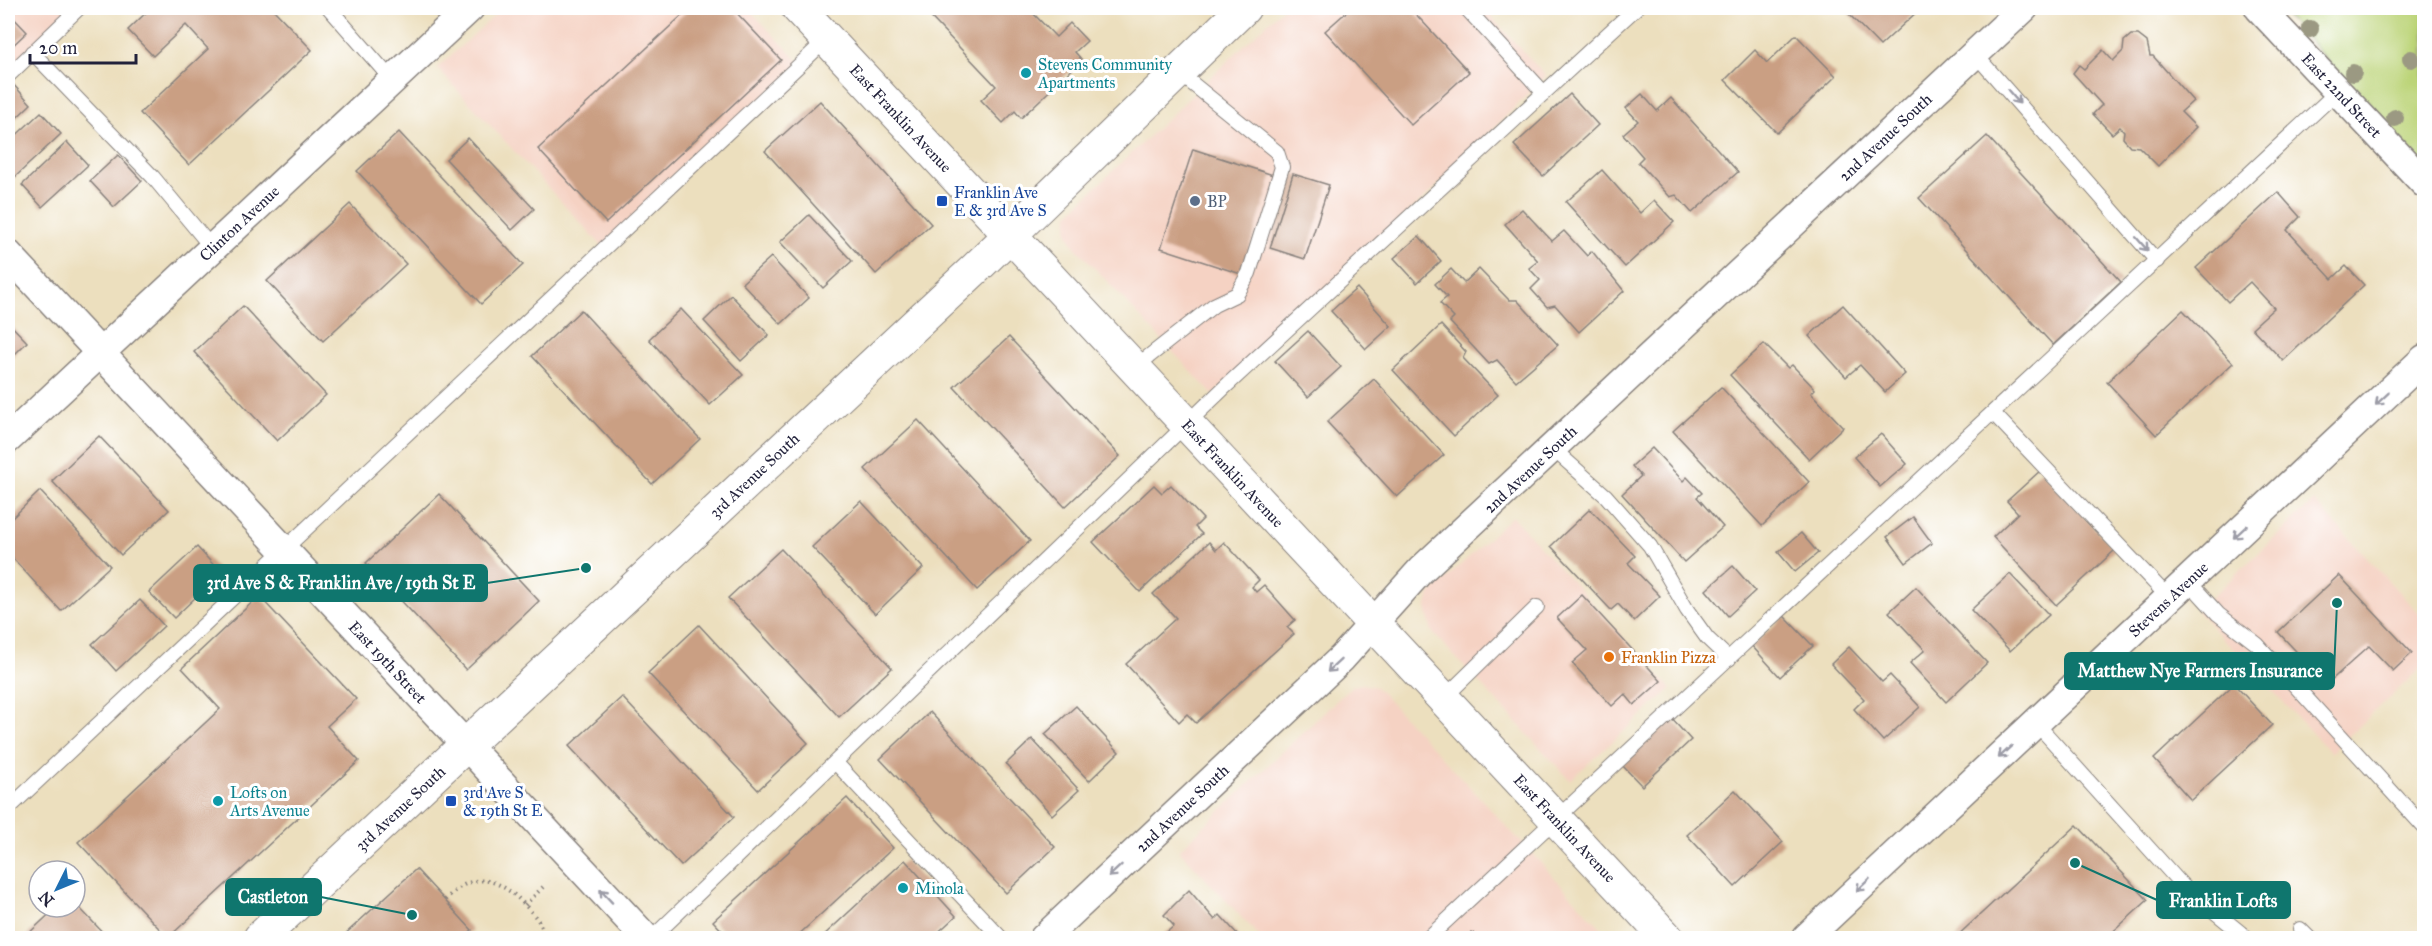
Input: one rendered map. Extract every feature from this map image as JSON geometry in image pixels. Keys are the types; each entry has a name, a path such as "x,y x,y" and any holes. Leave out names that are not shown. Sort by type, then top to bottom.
{"street":[{"name":"Clinton Avenue","path":"8,439 470,8"},
{"name":"East Franklin Avenue","path":"798,8 1667,939"},
{"name":"3rd Avenue South","path":"260,939 1010,235 1244,8"},
{"name":"2nd Avenue South","path":"1044,939 1342,658 1375,624 1421,570 2024,8"},
{"name":"East 22nd Street","path":"2259,8 2424,183"},
{"name":"East 19th Street","path":"8,254 646,939"},
{"name":"Stevens Avenue","path":"1806,939 2424,358"}],"lane":[{"path":"8,76 79,8"},
{"path":"329,8 392,80"},
{"path":"1466,8 1544,93"},
{"path":"652,939 1225,387 1636,8"},
{"path":"8,809 827,39"},
{"path":"32,52 153,177 212,248"},
{"path":"1975,54 2157,261"},
{"path":"1134,368 1214,305 1237,294 1249,273 1282,167 1277,152 1178,72"},
{"path":"1428,939 2338,91"},
{"path":"1993,413 2178,590 2218,614 2258,644 2424,827"},
{"path":"1552,448 1606,496 1650,546 1687,610 1707,638 1729,659"},
{"path":"1444,699 1537,607"},
{"path":"2036,723 2183,886 2247,939"},
{"path":"836,763 1001,939"}],"path":[{"path":"445,900 461,886 487,880 510,889 540,922 545,939"},
{"path":"525,905 543,887"}],"shaded area":[{"path":"8,8 72,8 11,66 8,62"},
{"path":"503,8 748,8 804,67 603,247 437,68"},
{"path":"1283,8 1483,8 1546,76 1433,190 1213,395 1074,246 1067,231 1068,214"},
{"path":"2314,501 2424,619 2424,665 2331,753 2197,611"},
{"path":"1512,516 1671,689 1570,780 1432,632 1426,609 1430,594"},
{"path":"1362,684 1376,687 1611,938 1261,938 1179,850 1352,686"}],"green space":[{"path":"2279,8 2424,8 2424,167"}],"building":[{"path":"151,8 272,8 312,50 189,165 140,113 208,49 186,25 153,56 128,30"},
{"path":"690,8 732,8 781,60 606,223 538,149"},
{"name":"Stevens Community Apartments","path":"922,8 1028,8 1056,37 1070,23 1087,41 1075,52 1082,60 1021,118 1015,111 1003,123 981,100 996,86"},
{"path":"1351,8 1410,8 1469,72 1411,125 1325,31"},
{"path":"1843,8 1921,8 1880,46"},
{"path":"8,12 27,32 8,50"},
{"path":"1796,35 1836,76 1777,133 1725,80 1755,50 1767,63"},
{"path":"2131,35 2138,35 2147,42 2150,56 2153,56 2193,101 2181,112 2196,127 2158,166 2139,147 2130,146 2123,138 2124,131 2120,127 2112,134 2093,114 2102,105 2073,73 2079,65 2084,69 2103,50 2113,61 2123,51 2124,41"},
{"path":"11,82 31,104 8,126 8,85"},
{"path":"1570,94 1598,125 1543,176 1514,145"},
{"path":"1642,94 1657,111 1671,98 1738,172 1692,213 1676,195 1670,197 1638,162 1643,157 1623,134 1638,121 1626,108"},
{"path":"820,101 931,224 876,274 765,151"},
{"path":"41,112 61,134 14,178 8,171 8,143"},
{"path":"399,132 523,265 481,304 357,171"},
{"path":"1987,136 2121,282 2053,345 1919,198"},
{"path":"468,138 534,209 512,230 446,159"},
{"path":"67,142 88,165 42,207 22,185"},
{"path":"1193,149 1273,175 1241,274 1161,248"},
{"path":"118,155 142,181 114,207 90,181"},
{"path":"1602,170 1640,213 1654,200 1674,222 1625,267 1566,202"},
{"path":"1293,174 1329,185 1305,259 1270,248"},
{"path":"2278,192 2300,217 2287,230 2332,279 2346,266 2364,285 2283,361 2252,328 2274,308 2250,282 2228,302 2196,268"},
{"path":"350,204 406,264 323,341 267,281"},
{"path":"1522,209 1552,241 1564,231 1587,256 1592,251 1624,291 1579,332 1555,305 1547,307 1531,289 1540,280 1529,268 1538,261 1505,224"},
{"path":"809,215 852,261 823,288 780,242"},
{"path":"1419,236 1441,261 1417,283 1394,258"},
{"path":"771,257 809,298 781,324 742,283"},
{"path":"1451,269 1464,283 1479,269 1509,300 1517,300 1558,345 1516,381 1497,360 1489,364 1450,322 1454,318 1440,303 1447,297 1435,284"},
{"path":"1357,288 1391,326 1366,349 1331,311"},
{"path":"731,295 769,335 741,361 704,321"},
{"path":"1843,305 1905,374 1885,392 1860,365 1846,377 1809,336"},
{"path":"243,306 326,395 277,441 194,352"},
{"path":"681,309 743,375 710,405 649,339"},
{"path":"581,310 700,439 652,484 532,356"},
{"path":"2183,310 2233,363 2156,435 2107,382"},
{"path":"8,322 27,342 8,361"},
{"path":"1441,325 1466,352 1463,358 1498,395 1454,436 1393,370"},
{"path":"1308,331 1341,367 1308,397 1275,361"},
{"path":"1009,337 1120,456 1065,507 954,387"},
{"path":"1764,344 1788,368 1792,365 1815,389 1811,393 1843,427 1809,459 1730,375"},
{"path":"1374,379 1444,455 1397,497 1327,422"},
{"path":"1721,387 1809,482 1762,526 1673,431"},
{"path":"918,420 1030,541 977,590 865,469"},
{"path":"1881,434 1907,464 1880,487 1854,457"},
{"path":"99,436 169,510 121,555 52,481"},
{"path":"1652,448 1683,481 1687,477 1702,493 1697,497 1723,527 1684,562 1622,494 1641,476 1632,466"},
{"path":"2041,470 2115,550 2056,605 1993,537 2018,513 2007,501"},
{"path":"1154,485 1162,493 1171,485 1203,519 1195,527 1202,534 1140,592 1093,542"},
{"path":"40,491 110,566 61,611 8,553 8,522"},
{"path":"439,494 539,601 466,670 366,563"},
{"path":"861,501 923,568 875,614 812,547"},
{"path":"1590,509 1635,556 1628,563 1660,596 1634,621 1618,604 1611,610 1551,546"},
{"path":"1913,517 1932,543 1906,563 1887,537"},
{"path":"1801,533 1818,553 1795,572 1778,552"},
{"path":"1209,542 1216,550 1224,542 1259,580 1252,587 1256,592 1264,585 1295,620 1287,627 1294,634 1196,723 1187,714 1179,722 1126,664 1176,618 1153,594"},
{"path":"197,547 221,573 174,618 149,592"},
{"path":"781,549 892,668 839,717 728,598"},
{"path":"1733,566 1755,591 1728,616 1706,590"},
{"path":"2010,574 2049,615 2010,651 1971,610"},
{"path":"2339,575 2412,653 2393,671 2369,646 2327,684 2278,632"},
{"path":"1916,587 1987,663 1946,702 1910,663 1925,650 1889,612"},
{"name":"Franklin Pizza","path":"1582,595 1661,681 1634,705 1625,694 1612,706 1572,663 1587,650 1557,618"},
{"name":"Lofts on Arts Avenue","path":"259,596 356,699 327,726 359,761 168,938 78,842 220,709 182,668"},
{"path":"140,600 164,626 116,671 92,644"},
{"path":"1784,616 1813,646 1780,677 1752,646"},
{"path":"699,625 808,743 758,790 648,673"},
{"path":"1849,647 1882,682 1890,675 1920,707 1883,741 1854,709 1864,699 1831,664"},
{"path":"2234,684 2272,725 2191,800 2154,759"},
{"path":"622,697 734,817 681,866 569,746"},
{"path":"1076,706 1119,752 1089,781 1045,734"},
{"path":"930,712 1055,847 1006,893 880,759"},
{"path":"1671,718 1691,740 1642,786 1621,764"},
{"path":"1032,739 1079,790 1052,815 1006,764"},
{"path":"1735,790 1783,842 1735,887 1687,835"},
{"path":"847,798 893,848 795,938 729,938 713,921"},
{"path":"2077,825 2148,900 2106,938 1955,938"},
{"name":"Minola","path":"905,860 956,916 932,938 821,938"},
{"path":"416,869 472,930 463,938 341,938"},
{"path":"1189,890 1215,920 1220,915 1238,935 1237,938 1160,938 1174,926 1164,915"},
{"path":"87,916 108,938 30,938 27,935 44,919 87,919"},
{"path":"1472,932 1479,938 1465,938"}],"place":[{"name":"Stevens Community Apartments","path":"1026,73"},
{"name":"Franklin Ave E & 3rd Ave S","path":"942,201"},
{"name":"BP","path":"1195,201"},
{"name":"3rd Ave S & Franklin Ave / 19th St E","path":"586,568"},
{"name":"Matthew Nye Farmers Insurance","path":"2337,603"},
{"name":"Franklin Pizza","path":"1609,657"},
{"name":"Lofts on Arts Avenue","path":"218,801"},
{"name":"3rd Ave S & 19th St E","path":"451,801"},
{"name":"Franklin Lofts","path":"2075,863"},
{"name":"Minola","path":"903,888"},
{"name":"Castleton","path":"412,915"}]}
